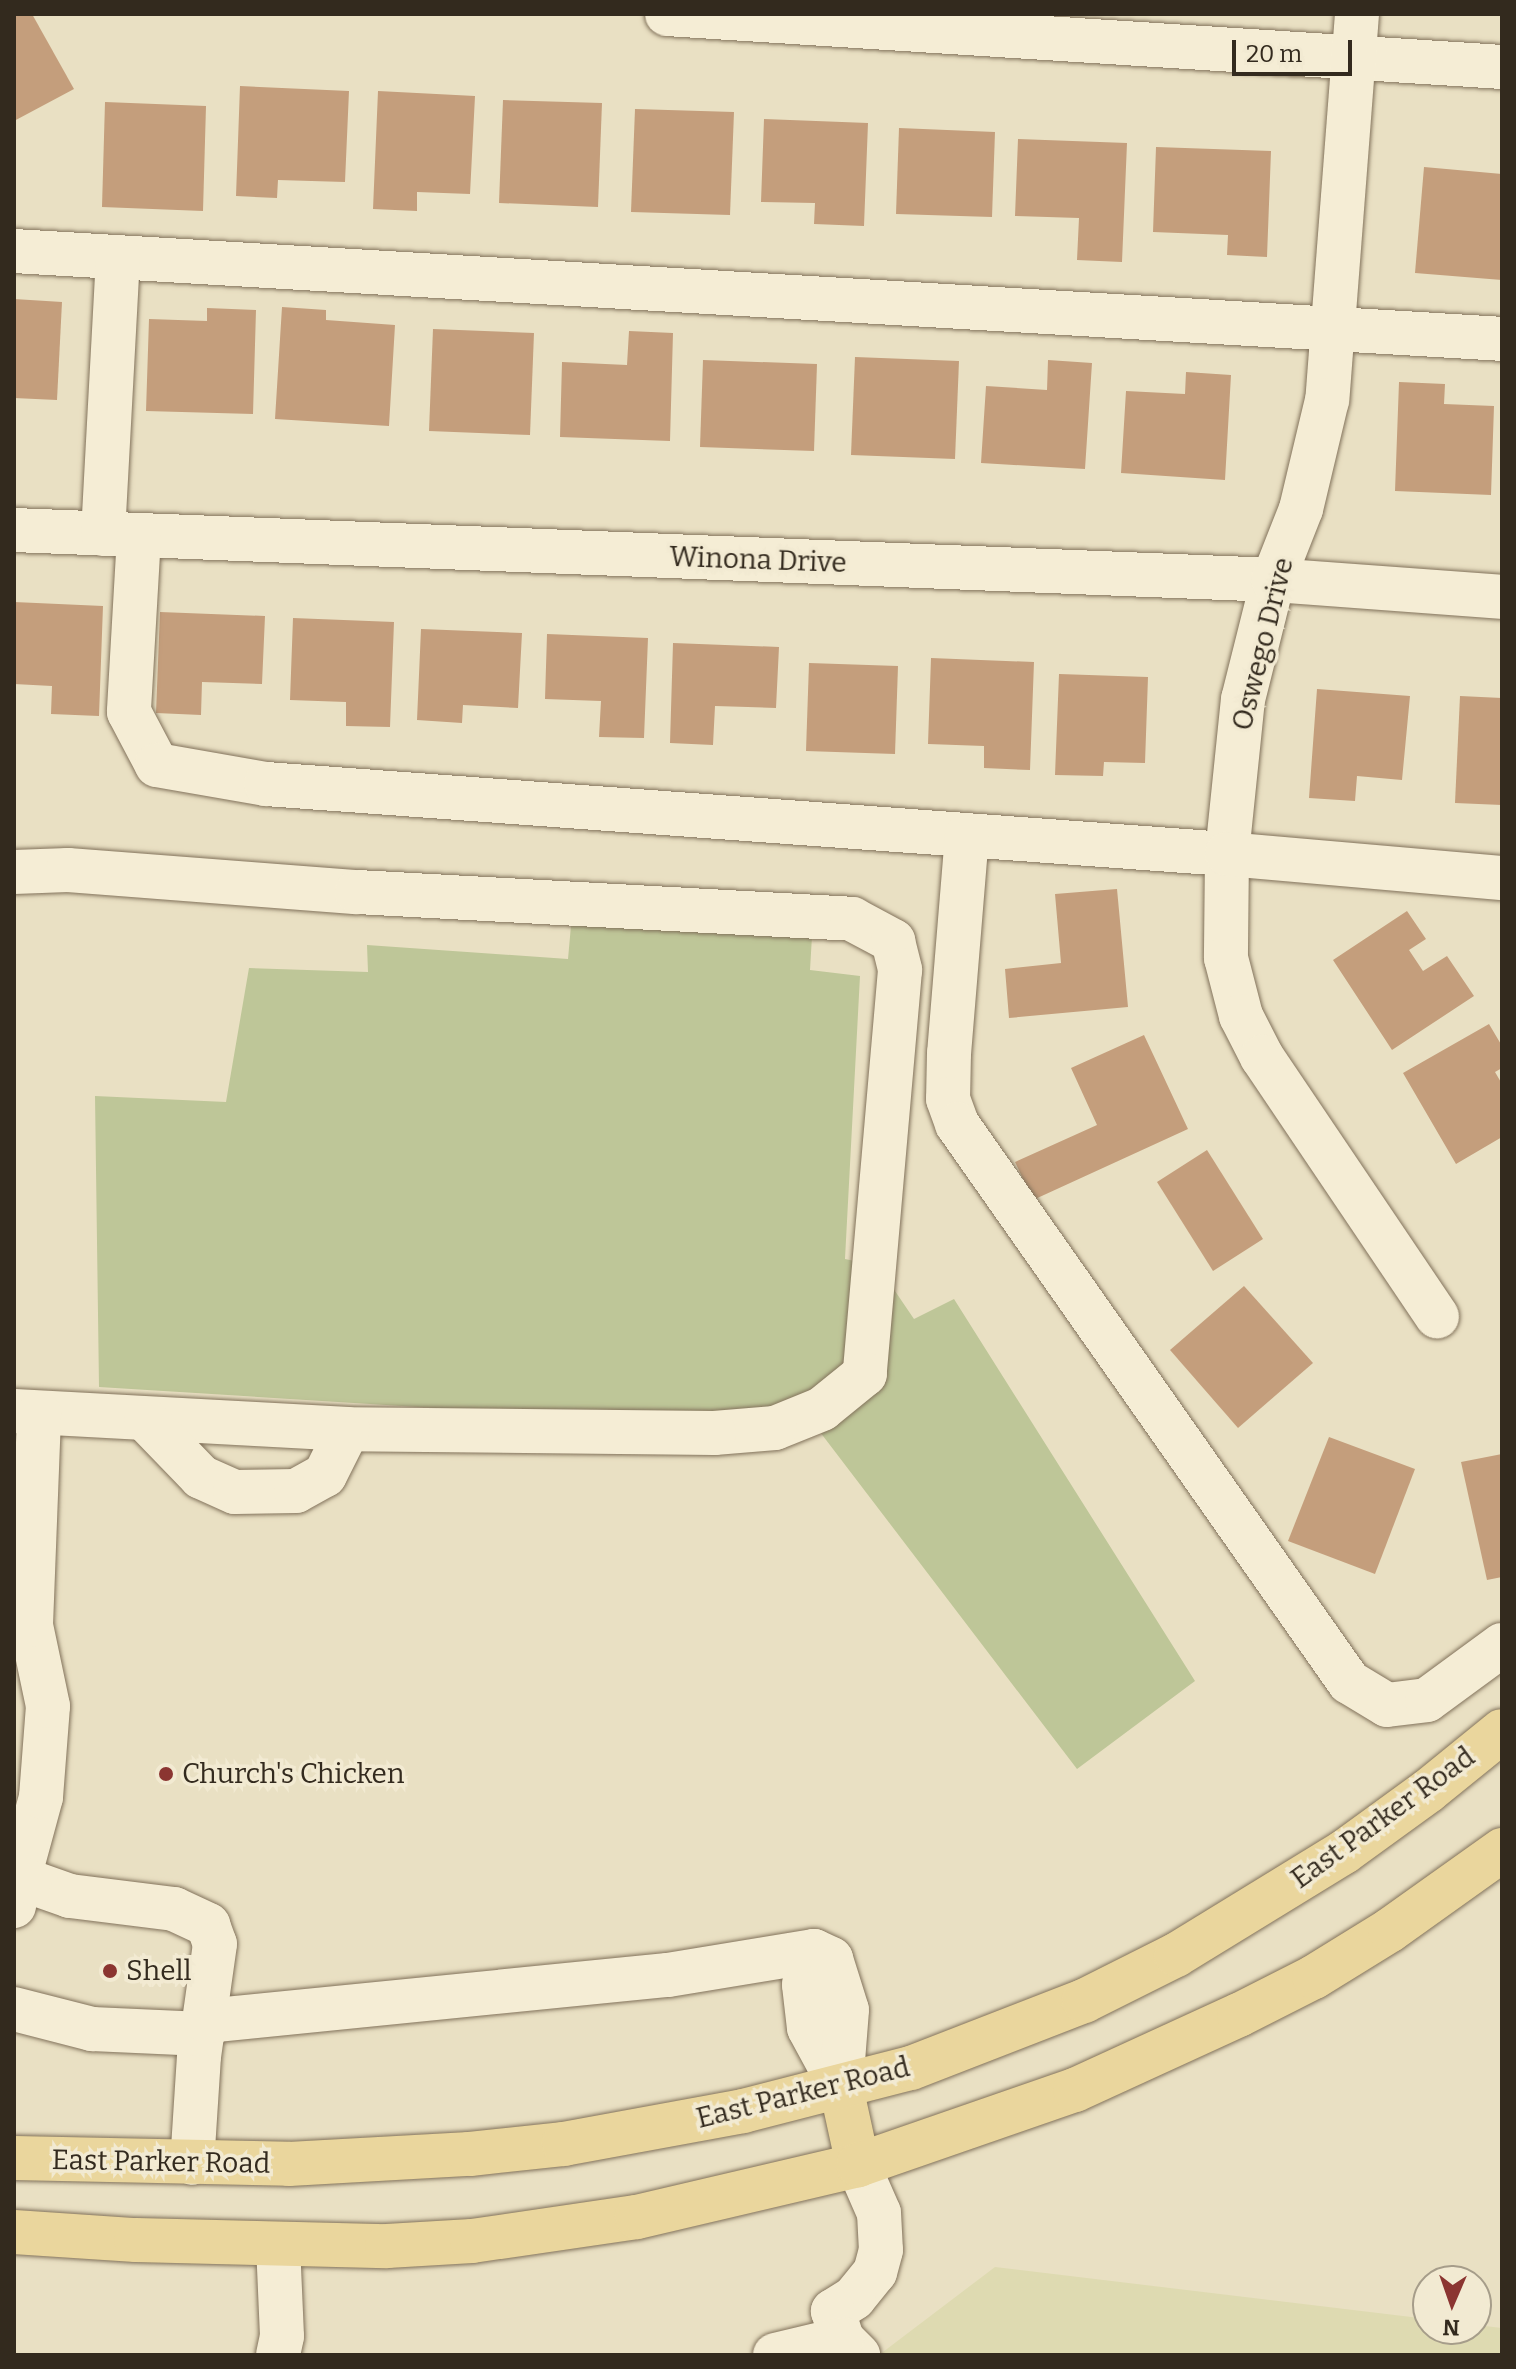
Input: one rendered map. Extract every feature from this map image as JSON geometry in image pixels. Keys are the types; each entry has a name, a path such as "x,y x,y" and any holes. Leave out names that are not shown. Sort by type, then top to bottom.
{"main road":[{"name":"East Parker Road","path":"14,2158 304,2163 470,2154 564,2144 743,2111 911,2068 1069,2007 1176,1955 1344,1852 1428,1791 1502,1731"},
{"path":"14,2232 278,2244 387,2246 472,2241 637,2217 858,2165 1075,2090 1239,2015 1314,1977 1390,1930 1502,1850"},
{"path":"841,2087 858,2165"}],"street":[{"path":"667,14 1356,34 1502,67"},
{"name":"Oswego Drive","path":"1356,34 1334,328 1323,416 1301,509 1273,580 1243,699 1227,854 1226,958 1241,1016 1262,1057 1437,1316"},
{"path":"14,251 1502,339"},
{"path":"118,257 121,535 129,712 157,765 266,784 1227,854 1502,878"},
{"name":"Winona Drive","path":"14,530 1273,580 1502,597"},
{"path":"967,835 949,1053 948,1099 957,1124 1349,1682 1387,1705 1427,1700 1502,1645"},
{"path":"14,872 68,870 357,892 852,919 893,941 900,970 865,1374 822,1409 775,1428 714,1433 348,1429 26,1412 31,1625 48,1706 41,1797 16,1887 174,1909 208,1925 215,1944 192,2163"},
{"path":"146,1420 201,1477 235,1492 296,1491 325,1475 348,1429"},
{"path":"14,2009 92,2029 205,2028 668,1975 814,1951 831,1959 847,2010 841,2087"},
{"path":"775,2355 850,2347 833,2311 854,2298 875,2272 881,2250 879,2213 858,2165"},
{"path":"278,2244 282,2336 278,2355"}],"shaded area":[{"path":"995,2267 1412,2317 1412,2345 1492,2345 1492,2327 1502,2328 1502,2355 879,2355"}],"green space":[{"path":"574,892 813,919 810,970 860,976 845,1259 878,1266 914,1319 954,1299 1195,1681 1077,1769 820,1432 99,1387 95,1096 226,1102 249,968 368,972 367,945 568,959"}],"building":[{"path":"14,14 32,14 74,89 14,121"},
{"path":"240,86 349,91 345,182 278,180 277,198 236,196"},
{"path":"378,91 475,96 470,194 417,192 417,211 373,209"},
{"path":"503,100 602,103 598,207 499,203"},
{"path":"105,102 206,106 203,211 102,207"},
{"path":"635,109 734,112 730,215 631,212"},
{"path":"764,119 868,123 864,226 814,224 815,203 761,202"},
{"path":"899,128 995,132 992,217 896,214"},
{"path":"1018,139 1127,143 1122,262 1077,260 1079,218 1015,216"},
{"path":"1156,147 1271,151 1267,257 1227,255 1228,235 1153,232"},
{"path":"1424,167 1502,174 1502,280 1415,273"},
{"path":"14,299 62,302 57,400 14,398"},
{"path":"282,307 326,310 326,320 395,325 389,426 275,419"},
{"path":"207,308 256,310 253,414 146,411 149,319 207,321"},
{"path":"433,329 534,333 530,435 429,431"},
{"path":"629,331 673,333 670,441 560,437 562,362 627,365"},
{"path":"855,357 959,361 955,459 851,455"},
{"path":"703,360 817,364 814,451 700,447"},
{"path":"1048,360 1092,363 1085,469 981,463 986,386 1047,390"},
{"path":"1186,372 1231,375 1225,480 1121,473 1126,391 1185,394"},
{"path":"1399,382 1445,384 1444,404 1494,406 1491,495 1395,491"},
{"path":"14,602 103,606 99,716 51,714 52,686 14,684"},
{"path":"160,612 265,616 262,684 202,682 201,715 156,713"},
{"path":"293,618 394,622 390,727 346,726 346,702 290,700"},
{"path":"421,629 522,633 518,708 463,705 462,723 417,720"},
{"path":"547,634 648,638 644,738 599,737 601,701 545,699"},
{"path":"673,643 779,647 776,708 715,706 713,745 670,743"},
{"path":"931,658 1034,662 1030,770 984,768 984,746 928,744"},
{"path":"809,663 898,666 895,754 806,751"},
{"path":"1059,674 1148,677 1145,763 1104,762 1103,776 1055,775"},
{"path":"1317,689 1410,696 1402,780 1357,776 1355,801 1309,798"},
{"path":"1460,696 1502,698 1502,805 1455,803"},
{"path":"1117,889 1128,1007 1009,1018 1005,969 1061,963 1055,894"},
{"path":"1407,911 1426,939 1409,950 1423,971 1447,956 1474,996 1392,1050 1333,960"},
{"path":"1489,1024 1502,1046 1502,1068 1495,1072 1502,1084 1502,1137 1456,1164 1403,1073"},
{"path":"1144,1035 1188,1129 1033,1200 1015,1162 1097,1125 1071,1068"},
{"path":"1207,1150 1263,1239 1213,1271 1157,1182"},
{"path":"1244,1286 1313,1363 1238,1428 1170,1350"},
{"path":"1329,1437 1415,1469 1375,1574 1288,1541"},
{"path":"1502,1454 1502,1577 1487,1580 1461,1462"}],"place":[{"name":"Church's Chicken","path":"166,1774"},
{"name":"Shell","path":"110,1971"}]}
